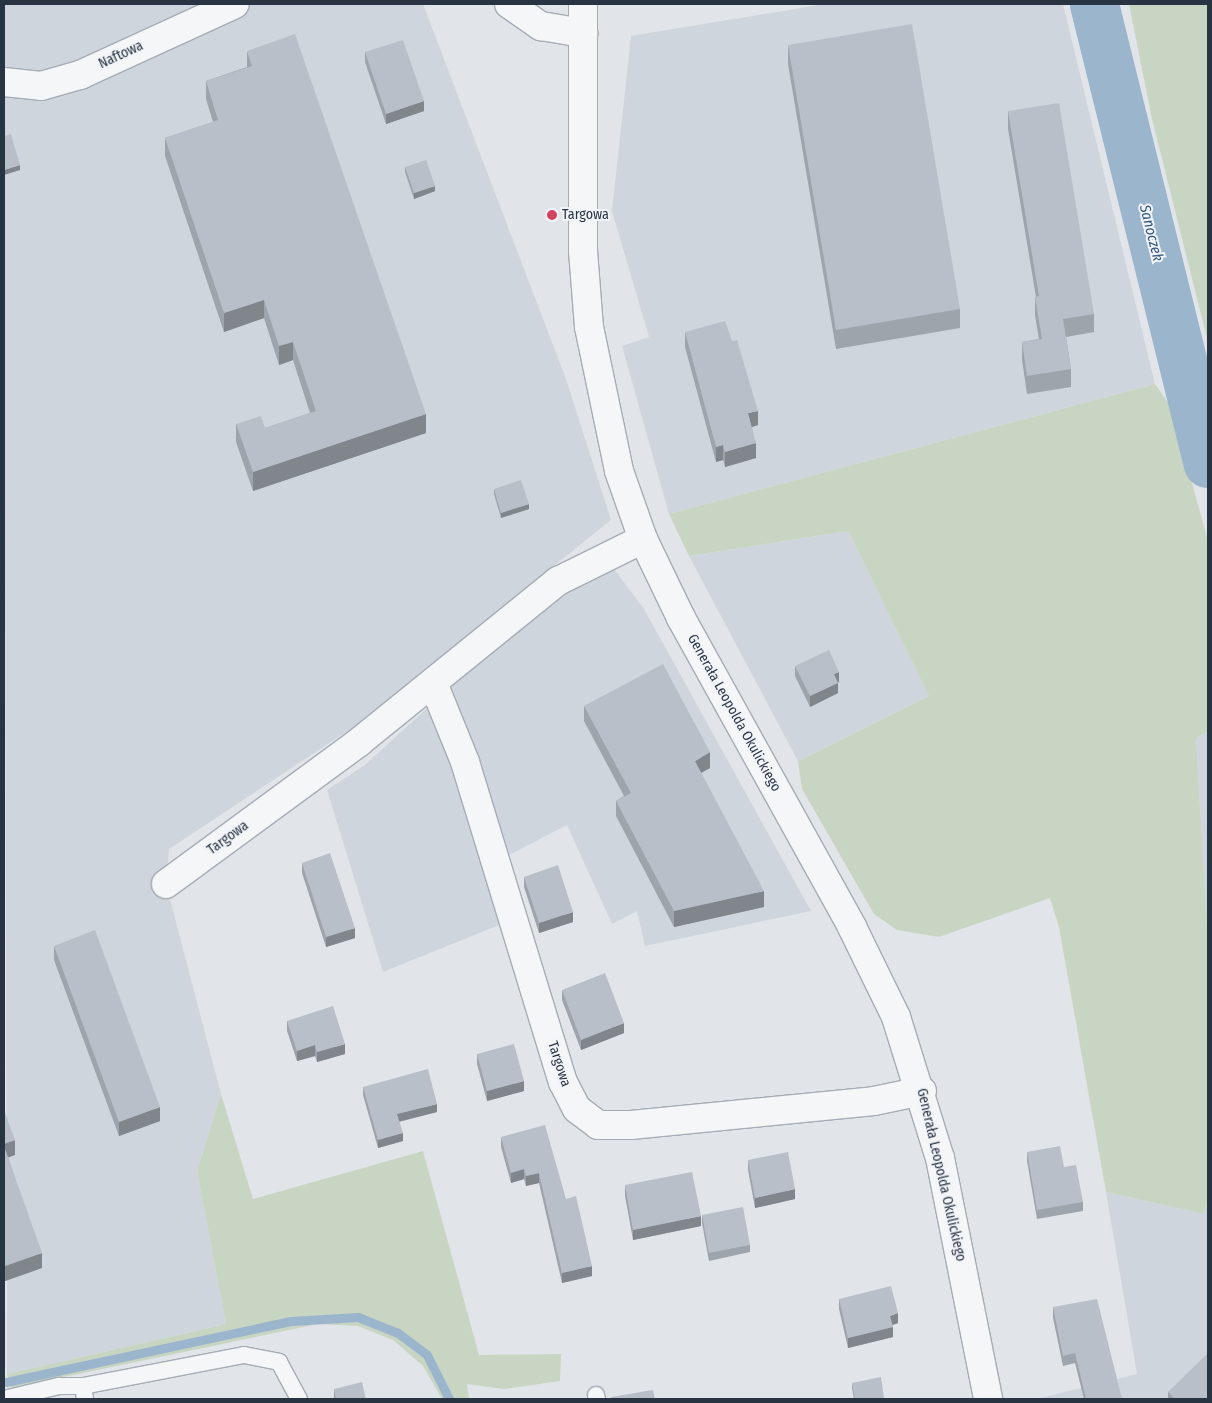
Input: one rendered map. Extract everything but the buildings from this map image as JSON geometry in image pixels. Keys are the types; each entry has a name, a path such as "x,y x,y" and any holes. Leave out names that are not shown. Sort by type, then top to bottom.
{"street":[{"name":"Naftowa","path":"4,82 41,86 80,75 235,4"},
{"path":"509,4 541,26 583,34"},
{"name":"Generała Leopolda Okulickiego","path":"583,4 583,251 589,327 609,435 643,539 681,618 852,927 896,1017 922,1091 988,1399"},
{"name":"Targowa","path":"166,884 433,684 558,581 643,539"},
{"name":"Targowa","path":"433,684 465,762 563,1082 577,1110 598,1125 631,1125 874,1100 922,1091"}],"lane":[{"path":"4,1399 59,1386 84,1393 244,1355 280,1362 299,1399"}],"shaded area":[{"path":"4,4 423,4 566,379 611,520 355,726 169,849 166,884 221,1094 197,1171 226,1324 7,1374"},
{"path":"825,4 1063,4 1155,384 669,514 622,346 649,337 612,211 631,36"},
{"path":"848,531 929,696 798,761 689,556"},
{"path":"614,569 644,609 811,911 645,946 637,911 612,924 567,825 507,856 504,923 383,972 327,790 365,765 550,596"},
{"path":"1208,732 1208,943 1196,738"},
{"path":"1106,1192 1204,1214 1208,1198 1208,1399 1037,1399 1137,1374"}],"green space":[{"path":"1129,4 1208,4 1208,342 1152,119"},
{"path":"1155,384 1171,407 1208,541 1208,732 1196,738 1208,943 1208,1198 1204,1214 1106,1192 1059,927 1050,898 939,937 897,930 874,914 802,789 798,761 929,696 848,531 689,556 669,514"},
{"path":"221,1094 253,1199 423,1151 479,1355 561,1354 560,1381 504,1389 467,1384 469,1399 442,1399 423,1366 393,1340 358,1326 318,1324 11,1388 7,1374 226,1324 197,1171"}],"waterway":[{"name":"Sanoczek","path":"1094,4 1208,463"},
{"path":"6,1382 291,1321 358,1317 398,1333 427,1355 449,1399"}],"place":[{"name":"Targowa","path":"552,215"}]}
